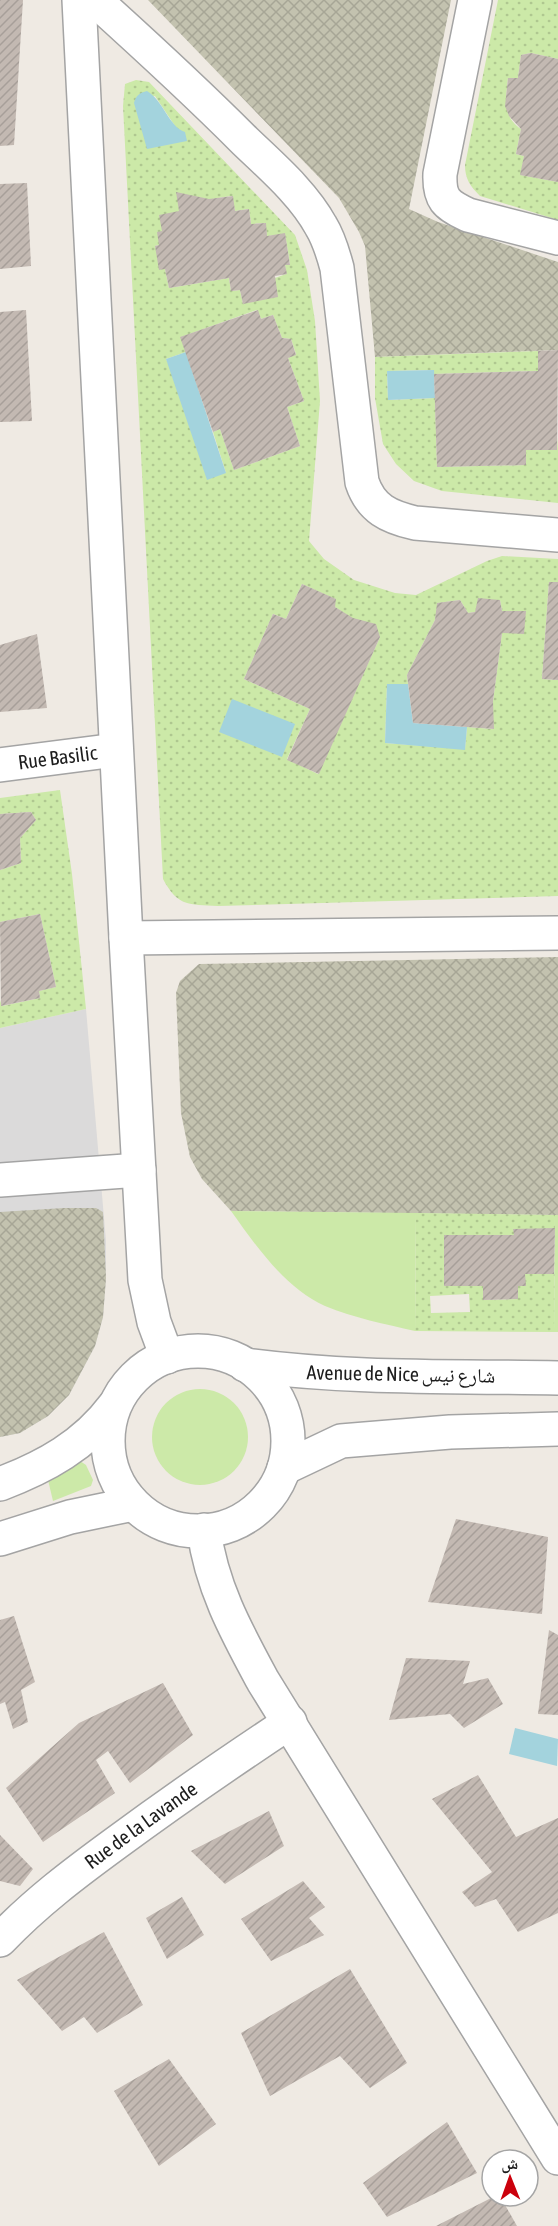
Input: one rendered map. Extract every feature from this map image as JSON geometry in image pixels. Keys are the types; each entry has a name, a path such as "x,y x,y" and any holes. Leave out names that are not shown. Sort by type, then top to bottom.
{"street":[{"path":"79,0 116,750 146,1290 156,1329 167,1357"},
{"path":"95,0 179,75 253,148 294,190 320,224 329,242 337,268 362,482 367,496 394,518 415,523 558,535"},
{"path":"476,0 440,174 440,189 445,201 468,215 558,238"},
{"name":"Rue Basilic","path":"0,765 116,750"},
{"path":"126,938 558,933"},
{"path":"0,1180 139,1170"},
{"path":"0,1484 29,1473 83,1440 100,1425 124,1389 151,1365 167,1357 199,1351 223,1355 245,1365 270,1388 285,1418 288,1435 288,1452 284,1468 268,1498 255,1510 225,1527 204,1530 175,1528 158,1522 133,1504 114,1474 108,1439 115,1405"},
{"name":"Avenue de Nice شارع نيس","path":"245,1365 338,1374 558,1378"},
{"path":"284,1468 341,1441 450,1432 558,1429"},
{"path":"0,1539 70,1517 133,1504"},
{"path":"204,1530 207,1553 222,1601 263,1681 558,2158"},
{"name":"Rue de la Lavande","path":"0,1940 52,1891 90,1862 186,1791 290,1722"}],"shaded area":[{"path":"148,0 451,0 409,209 438,222 558,262 558,350 375,357 365,246 339,198"},
{"path":"558,957 558,1215 231,1211 202,1179 190,1157 181,1113 176,993 180,981 199,964"},
{"path":"86,1009 106,1241 103,1317 95,1346 69,1395 48,1416 20,1433 0,1437 0,1028"},
{"path":"96,1208 103,1212 106,1278 103,1317 95,1346 69,1395 48,1416 20,1433 0,1437 0,1212"}],"green space":[{"path":"498,0 558,0 558,59 531,53 521,55 518,78 508,78 506,99 511,118 521,129 516,154 524,156 521,175 558,182 558,220 480,196 467,178 465,165"},
{"path":"136,80 149,82 295,235 307,270 315,321 320,401 309,541 324,559 354,580 395,593 416,595 502,556 558,559 558,582 549,582 542,679 558,680 558,896 218,906 185,902 174,895 163,879 123,106 125,84","holes":["155,96 177,128 134,103","232,196 235,211 249,209 251,224 265,223 267,236 285,234 290,264 285,265 286,274 275,278 243,304 240,290 231,291 229,278 169,288 165,269 155,246 159,245 163,232 177,214 208,200","257,310 261,319 273,315 282,338 291,339 296,354 288,358 304,401 287,407 300,446 234,470 220,429 213,432 226,473 166,359 186,352 181,337","302,584 335,599 335,607 380,637 318,774 287,759 310,709 244,679 273,614 286,619","460,600 468,613 500,600 502,611 526,612 502,633 493,701 493,729 467,727 465,749 385,743 387,684 408,684 407,675 435,620 438,603"]},
{"path":"538,351 538,371 434,374 434,370 387,371 388,400 435,398 437,467 526,465 526,450 557,450 558,437 558,503 442,491 414,481 396,464 383,444 375,398 375,357"},
{"path":"60,790 72,874 86,1009 0,1028 0,1000 2,1006 40,998 39,991 56,987 40,914 0,922 0,870 21,863 20,838 36,820 31,812 0,814 0,798"},
{"path":"231,1211 416,1213 415,1331 347,1314 311,1298 272,1265"},
{"path":"416,1213 555,1215 555,1229 514,1229 514,1235 444,1235 483,1286 484,1300 517,1299 518,1286 525,1286 525,1274 554,1274 555,1238 554,1332 415,1331","holes":["469,1294 470,1312 431,1313 430,1296"]},
{"path":"555,1215 558,1215 558,1332 554,1332"},
{"path":"200,1389 218,1393 234,1403 244,1419 248,1437 244,1455 234,1471 218,1481 200,1485 182,1481 166,1471 156,1455 152,1437 156,1419 166,1403 182,1393"},
{"path":"77,1459 86,1465 93,1480 91,1486 53,1501 48,1480"}],"water":[{"path":"147,91 153,95 175,125 185,132 187,141 147,149 134,103 139,95"},
{"path":"186,352 226,473 207,480 166,359"},
{"path":"434,370 435,398 388,400 387,371"},
{"path":"387,684 408,684 413,723 467,727 465,750 385,743"},
{"path":"232,699 295,724 282,757 219,732"},
{"path":"515,1728 558,1739 557,1766 509,1754"}],"building":[{"path":"0,0 23,0 14,145 0,146"},
{"path":"531,53 558,59 558,182 520,175 524,156 516,154 521,129 509,116 505,106 508,78 518,78 521,55"},
{"path":"27,183 31,266 0,269 0,184"},
{"path":"176,192 209,199 233,196 235,211 249,209 251,224 266,223 267,236 285,233 290,265 285,265 287,274 275,276 278,297 243,304 240,290 231,291 229,278 169,288 165,269 159,270 155,246 159,245 157,232 162,231 159,215 179,211"},
{"path":"26,310 32,421 0,422 0,312"},
{"path":"258,310 261,319 273,315 282,338 291,339 296,355 288,358 304,401 287,407 300,446 234,470 220,429 213,432 180,337"},
{"path":"558,350 557,450 526,450 526,465 437,467 434,374 538,371 538,351"},
{"path":"549,582 558,582 558,680 542,679"},
{"path":"302,584 336,599 335,607 353,618 376,624 380,637 319,774 287,760 310,709 244,679 273,614 286,619"},
{"path":"478,598 500,600 502,611 526,611 524,634 502,633 493,701 494,729 413,723 407,675 435,620 437,603 460,600 468,613 475,612"},
{"path":"37,634 47,708 0,712 0,645"},
{"path":"31,812 36,820 20,838 21,863 0,870 0,814"},
{"path":"40,914 56,987 39,991 40,998 1,1006 0,922"},
{"path":"555,1228 554,1274 525,1274 526,1286 518,1286 518,1299 483,1300 483,1286 444,1286 444,1235 514,1235 513,1229"},
{"path":"456,1519 548,1537 542,1614 428,1602"},
{"path":"14,1616 35,1682 21,1690 28,1722 13,1729 5,1702 0,1704 0,1620"},
{"path":"549,1630 558,1635 558,1715 538,1714"},
{"path":"406,1658 470,1661 463,1684 488,1678 503,1704 464,1728 450,1714 389,1720"},
{"path":"163,1683 193,1735 130,1783 108,1751 96,1760 115,1793 43,1842 6,1788 79,1723"},
{"path":"478,1775 516,1837 558,1818 558,1913 518,1932 496,1899 475,1907 462,1892 492,1872 432,1799"},
{"path":"269,1811 284,1846 225,1884 191,1851"},
{"path":"0,1835 33,1869 20,1886 0,1881"},
{"path":"303,1881 325,1907 309,1918 324,1935 271,1961 241,1919"},
{"path":"182,1897 204,1935 167,1959 146,1918"},
{"path":"104,1932 143,2005 97,2033 84,2017 62,2031 17,1980"},
{"path":"350,1969 407,2063 370,2088 340,2056 270,2096 241,2033"},
{"path":"169,2059 216,2124 159,2166 114,2091"},
{"path":"447,2122 477,2173 387,2217 363,2183"},
{"path":"480,2204 480,2208 507,2208 517,2226 436,2226"}]}
